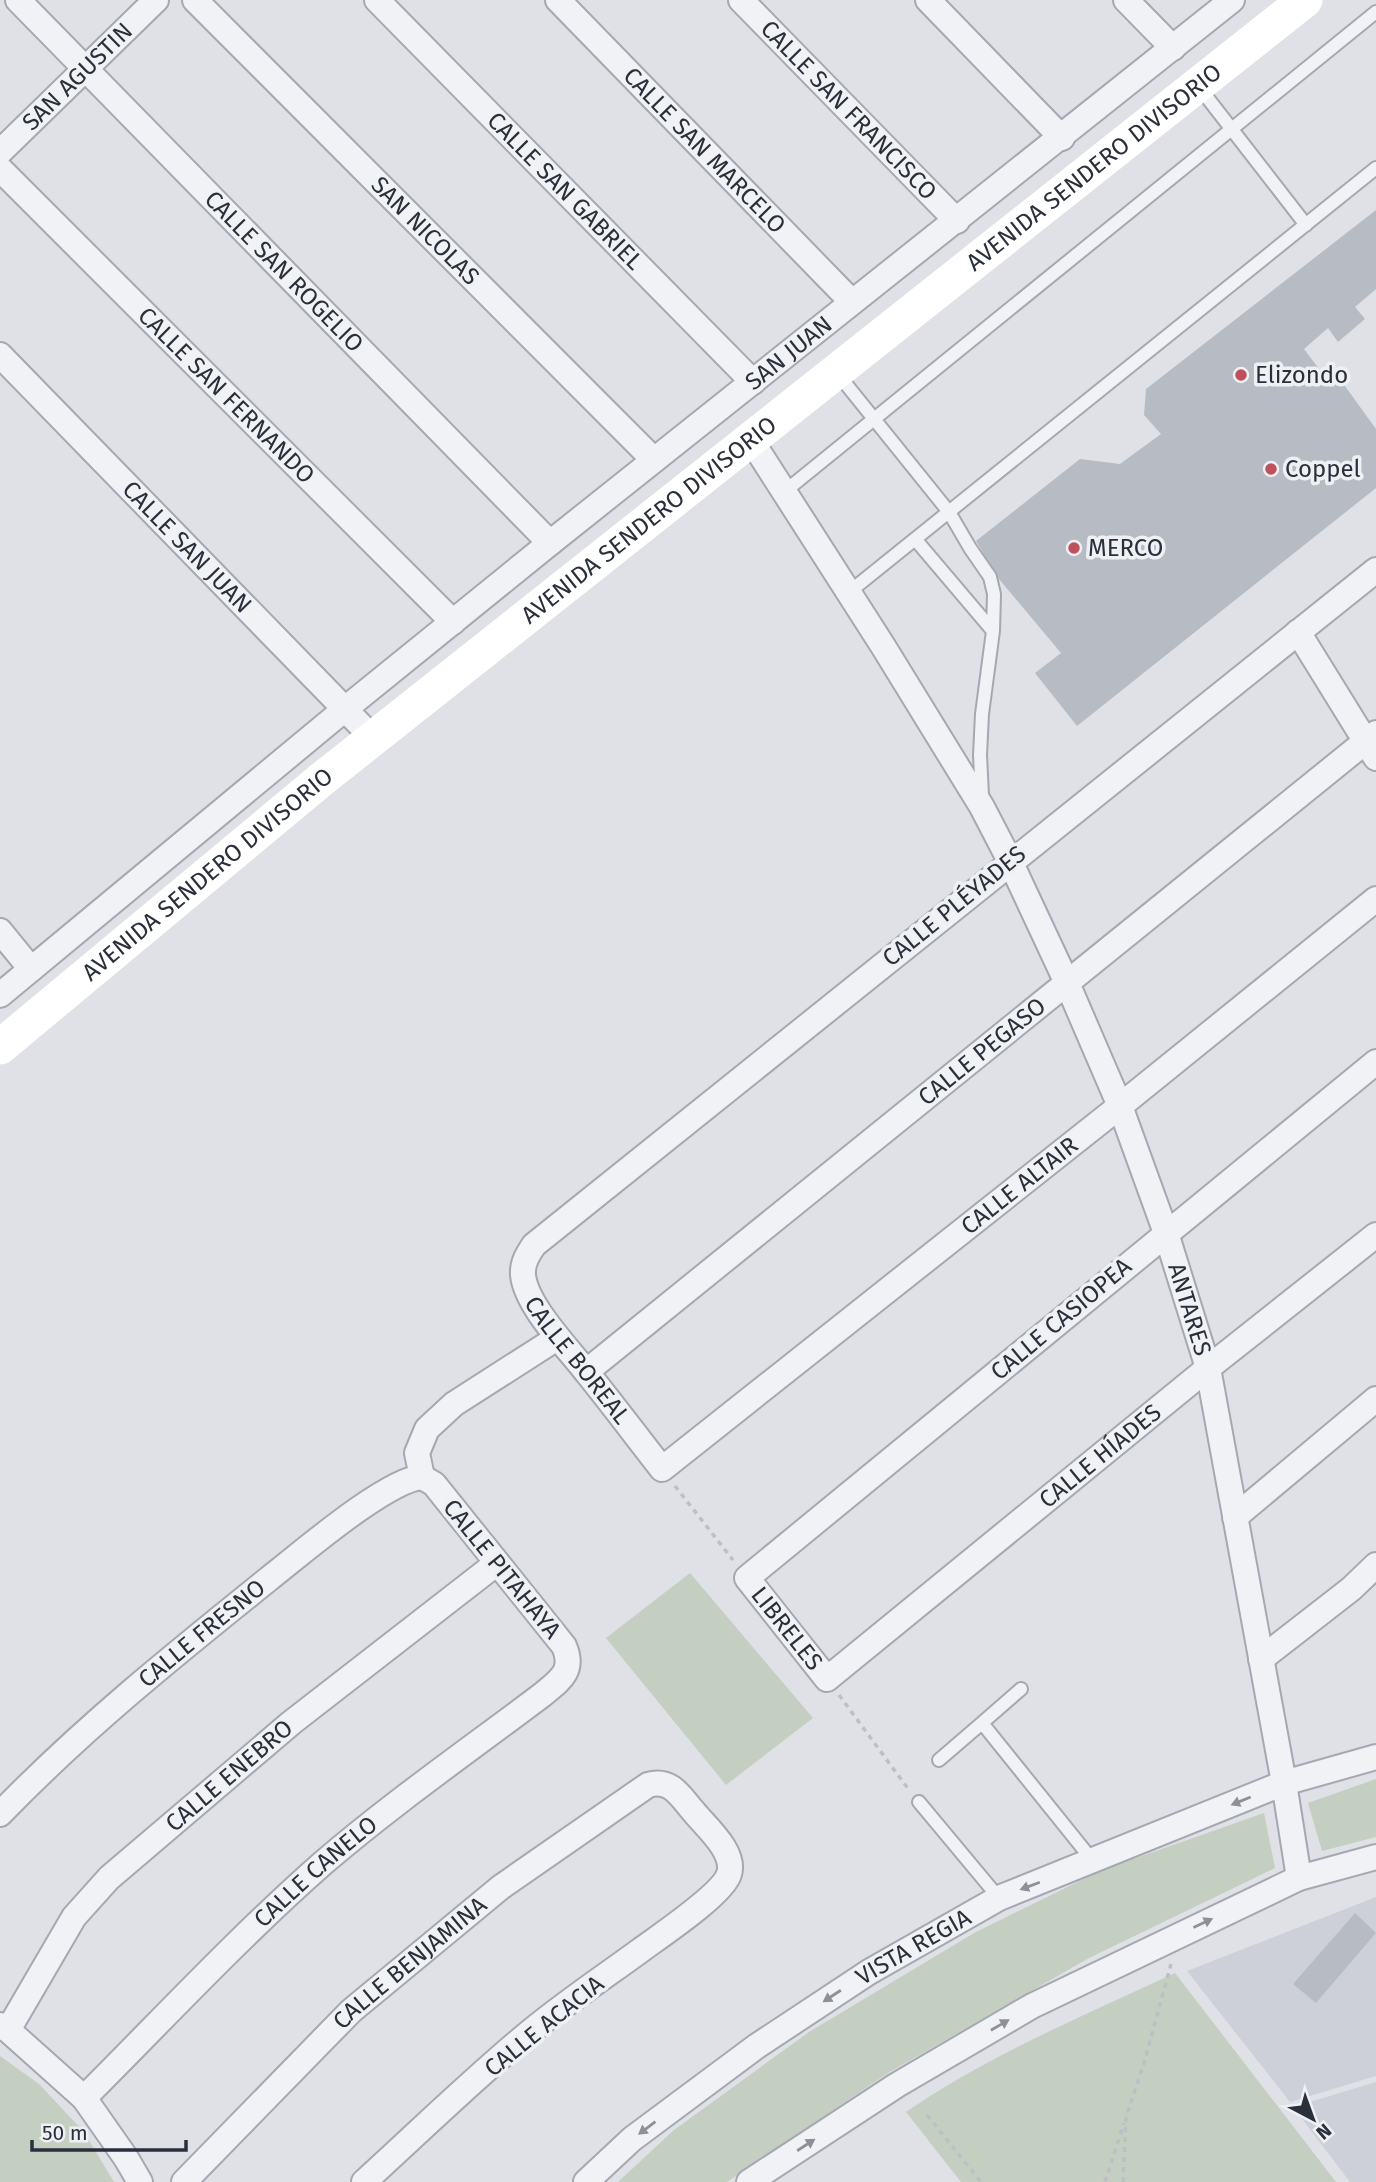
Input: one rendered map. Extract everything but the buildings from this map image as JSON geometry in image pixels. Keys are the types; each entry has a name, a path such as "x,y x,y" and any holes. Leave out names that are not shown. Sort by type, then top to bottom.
{"street":[{"name":"CALLE SAN ROGELIO","path":"18,0 551,543"},
{"name":"SAN AGUSTIN","path":"0,152 156,0"},
{"name":"SAN NICOLAS","path":"195,0 654,460"},
{"name":"CALLE SAN GABRIEL","path":"377,0 752,382"},
{"name":"CALLE SAN MARCELO","path":"558,0 852,302"},
{"name":"CALLE SAN FRANCISCO","path":"741,0 957,221"},
{"path":"928,0 1062,138"},
{"path":"1126,0 1173,48"},
{"name":"SAN JUAN","path":"345,709 1233,0"},
{"name":"AVENIDA SENDERO DIVISORIO","path":"0,1047 373,738 1305,0"},
{"name":"CALLE SAN FERNANDO","path":"0,169 453,622"},
{"name":"CALLE SAN JUAN","path":"0,355 373,738"},
{"name":"ANTARES","path":"751,440 909,687 982,807 1067,983 1120,1106 1166,1233 1208,1368 1284,1783"},
{"name":"CALLE PLÉYADES","path":"534,1245 1376,570"},
{"path":"1298,632 1373,744"},
{"name":"AVENIDA SENDERO DIVISORIO","path":"0,995 345,709"},
{"name":"CALLE PEGASO","path":"587,1371 1067,983 1373,744"},
{"name":"CALLE ALTAIR","path":"662,1469 1376,899"},
{"path":"0,932 31,969"},
{"name":"CALLE CASIOPEA","path":"747,1578 1376,1062"},
{"name":"CALLE HÍADES","path":"828,1679 1208,1368 1376,1235"},
{"name":"CALLE BOREAL","path":"534,1245 524,1261 522,1272 526,1289 557,1338 587,1371 662,1469"},
{"path":"422,1477 417,1453 426,1429 454,1404 557,1338"},
{"path":"1235,1517 1376,1399"},
{"name":"CALLE PITAHAYA","path":"422,1477 434,1484 564,1646 569,1663 567,1670"},
{"name":"CALLE FRESNO","path":"0,1814 52,1760 157,1668 329,1531 404,1481 422,1477"},
{"name":"CALLE ENEBRO","path":"4,2027 74,1917 109,1878 291,1723 497,1563"},
{"path":"1261,1659 1376,1565"},
{"name":"LIBRELES","path":"747,1578 828,1679"},
{"name":"CALLE CANELO","path":"84,2098 275,1907 325,1862 388,1810 542,1695 559,1681 567,1670"},
{"name":"VISTA REGIA","path":"586,2182 632,2139 757,2046 869,1972 999,1898 1284,1783 1376,1758"},
{"name":"CALLE BENJAMINA","path":"184,2182 351,2011 430,1944 501,1887 636,1793 658,1782 666,1784"},
{"path":"1284,1783 1300,1878"},
{"name":"CALLE ACACIA","path":"364,2182 530,2032 684,1918 718,1890 729,1876 731,1865 725,1850 677,1792 666,1784"},
{"path":"749,2182 897,2085 1032,2006 1300,1878 1376,1857"},
{"path":"4,2027 84,2098 140,2182"}],"lane":[{"path":"784,492 1376,12"},
{"path":"1197,84 1306,225"},
{"path":"848,593 1376,168"},
{"path":"835,372 949,512 990,576 994,594 993,631 980,755 982,807"},
{"path":"915,539 993,631"},
{"path":"939,1760 1021,1689"},
{"path":"982,1723 1093,1861"},
{"path":"919,1802 999,1898"}],"path":[{"path":"662,1469 747,1578"},
{"path":"828,1679 919,1802"},
{"path":"1105,2182 1144,2063 1178,1935"},
{"path":"927,2115 981,2182"},
{"path":"1123,2182 1126,2117"}],"shaded area":[{"path":"1376,1897 1376,2076 1290,2102 1187,1971"},
{"path":"1376,2082 1376,2182 1350,2182 1293,2107"}],"green space":[{"path":"690,1573 813,1718 726,1785 606,1638"},
{"path":"1376,1779 1376,1837 1322,1851 1308,1803"},
{"path":"1264,1813 1275,1868 1089,1958 888,2073 727,2182 618,2182 674,2130 809,2032 974,1933 1102,1870"},
{"path":"1175,1973 1336,2182 961,2182 906,2112 1003,2054"},
{"path":"0,2056 39,2084 84,2132 114,2182 0,2182"}],"place":[{"name":"Elizondo","path":"1241,375"},
{"name":"Coppel","path":"1271,469"},
{"name":"MERCO","path":"1074,548"}]}
